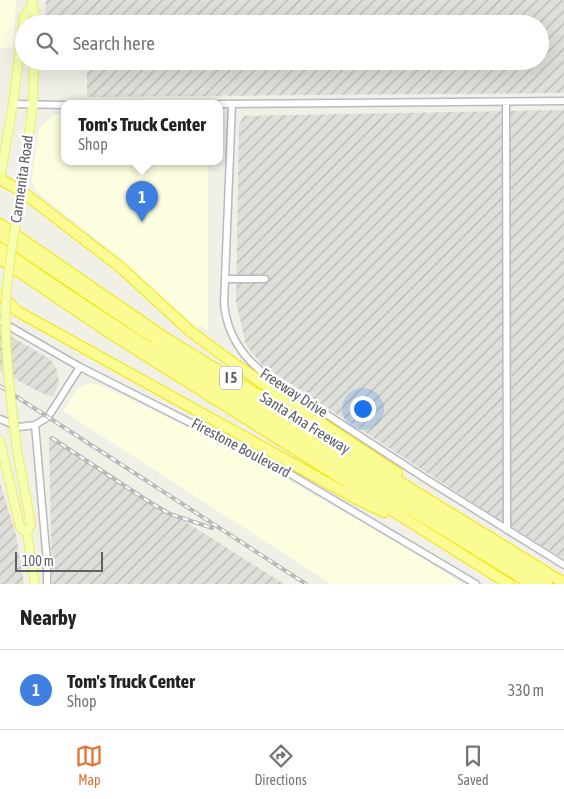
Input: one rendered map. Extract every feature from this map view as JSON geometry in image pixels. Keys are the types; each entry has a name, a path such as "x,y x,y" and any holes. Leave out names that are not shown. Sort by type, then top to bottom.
{"highway":[{"path":"0,179 21,191 119,266 190,331 229,360 294,406 384,464 467,523"},
{"name":"Santa Ana Freeway","path":"0,224 164,336 564,583"},
{"path":"0,234 207,374 547,584"},
{"path":"0,248 188,373 531,584"},
{"name":"Santa Ana Freeway","path":"0,259 137,350 509,584"},
{"path":"3,298 17,311 105,360 353,497 432,535"}],"main road":[{"name":"Carmenita Road","path":"32,3 36,15"},
{"name":"Carmenita Road","path":"25,15 32,3"},
{"name":"Carmenita Road","path":"0,179 17,70"},
{"name":"Carmenita Road","path":"34,70 33,104 11,257 3,298 8,370 17,450 31,524 27,533 35,584"},
{"name":"Carmenita Road","path":"0,442 20,527 27,533"}],"street":[{"path":"223,104 564,101"},
{"path":"506,102 507,530"},
{"path":"13,104 61,105"},
{"name":"Freeway Drive","path":"232,104 224,304 228,326 241,351 254,366 507,530 564,564"},
{"path":"225,279 265,279"},
{"name":"Firestone Boulevard","path":"0,321 80,367 280,468 476,584"},
{"path":"0,419 20,427 35,425 48,417 80,367"},
{"path":"35,425 47,562 47,584"}],"shaded area":[{"path":"0,0 16,0 13,48 0,48"},
{"path":"46,0 564,0 564,93 87,97 87,70 549,70 549,15 45,15"},
{"path":"564,110 564,559 487,512 262,365 246,345 236,302 239,125 244,116"},
{"path":"55,114 61,114 61,165 208,165 208,331 200,325 197,329 122,260 37,192 32,182 32,176 39,129"},
{"path":"0,330 50,359 57,370 59,383 53,396 46,395 0,370"},
{"path":"91,383 100,385 130,399 244,455 396,542 463,584 331,584 63,411 76,390"},
{"path":"49,437 51,437 284,584 52,584"},
{"path":"0,483 16,535 24,584 0,584"}],"railway":[{"path":"0,386 306,584"},
{"path":"52,438 170,514 212,528"}],"place":[{"name":"Tom's Truck Center","path":"142,222"}]}
